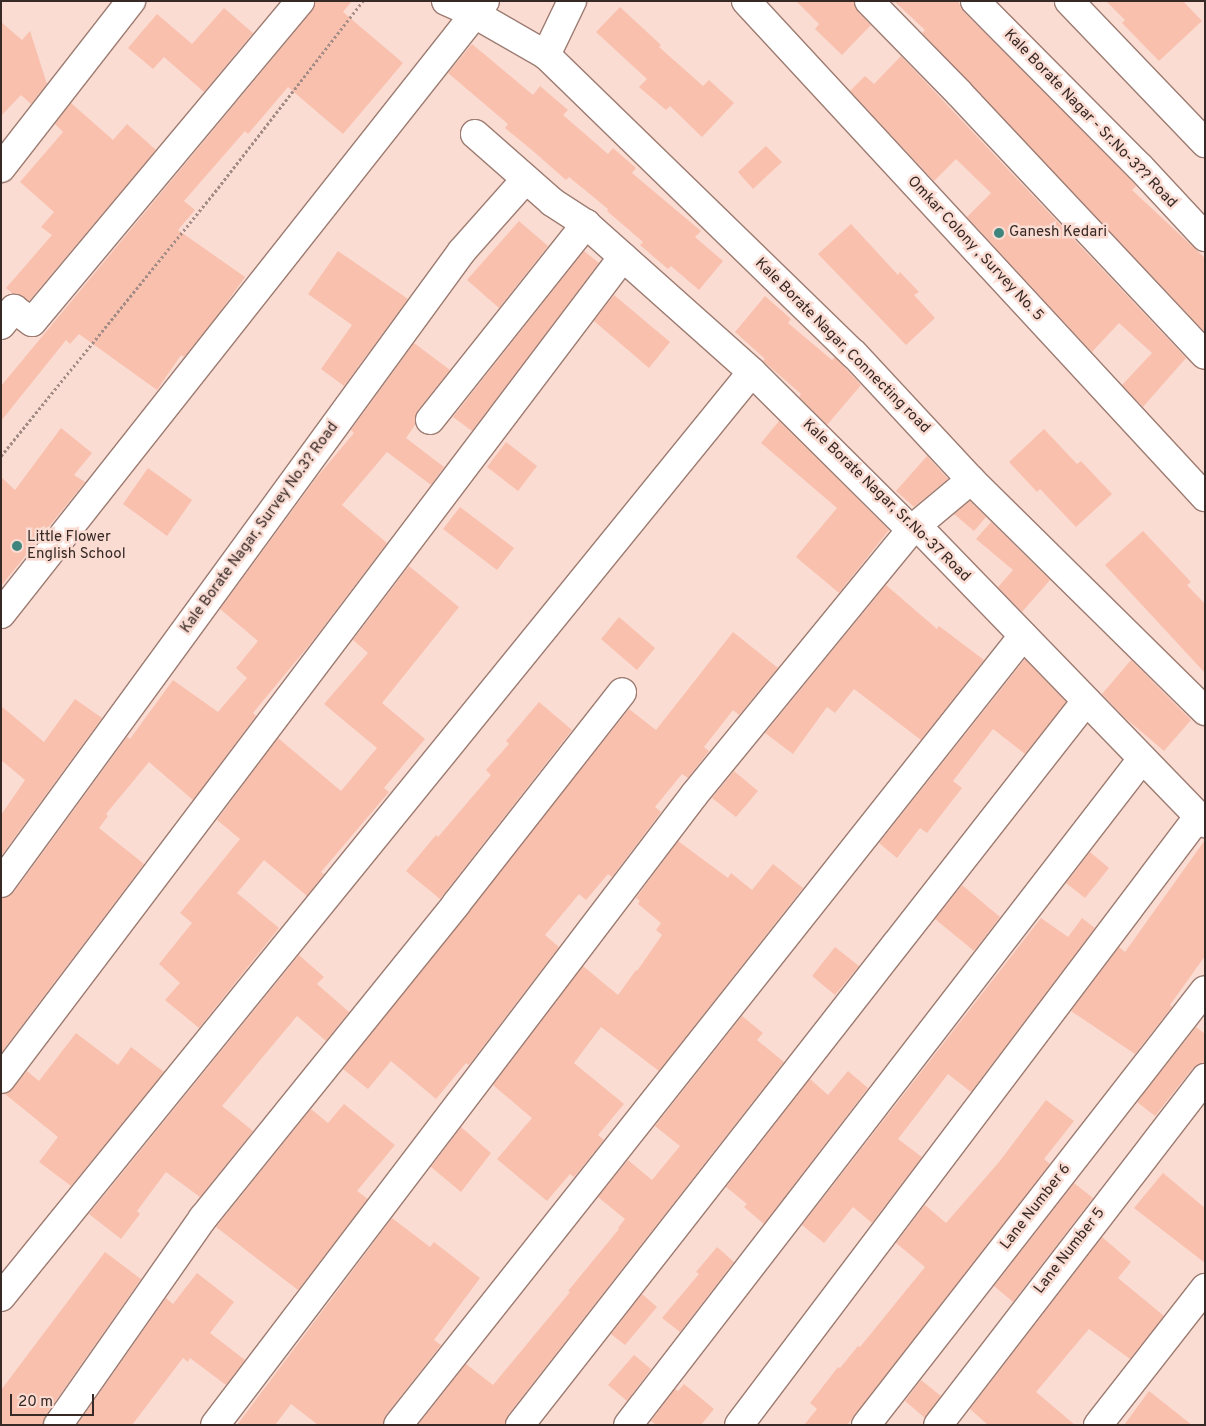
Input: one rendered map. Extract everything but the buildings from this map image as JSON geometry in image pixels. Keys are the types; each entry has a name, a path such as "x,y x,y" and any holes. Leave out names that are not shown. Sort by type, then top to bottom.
{"street":[{"path":"1,168 131,1"},
{"path":"1,325 14,309 32,322 300,1"},
{"name":"Kale Borate Nagar, Connecting road","path":"446,1 479,7 546,55 854,354 971,480 1205,712"},
{"path":"546,55 572,1"},
{"name":"Omkar Colony , Survey No. 5","path":"746,1 1205,496"},
{"path":"870,1 960,93 1205,355"},
{"name":"Kale Borate Nagar - Sr.No-3?? Road","path":"975,1 1140,167 1205,237"},
{"path":"1069,1 1205,143"},
{"path":"1,614 479,7"},
{"name":"Kale Borate Nagar, Sr.No-37 Road","path":"476,134 552,202 586,224 752,372 912,530 922,531 1202,820"},
{"name":"Kale Borate Nagar, Survey No.3? Road","path":"1,883 462,251 526,179"},
{"path":"430,420 586,224"},
{"path":"1,1079 623,257"},
{"path":"1,1297 752,372"},
{"path":"215,1425 694,796 912,530 971,480"},
{"path":"398,1425 1023,636"},
{"path":"58,1425 203,1218 456,904 622,692"},
{"path":"520,1425 1086,701"},
{"path":"628,1425 1142,759"},
{"path":"739,1425 1202,820"},
{"name":"Lane Number 6","path":"866,1425 1205,990"},
{"name":"Lane Number 5","path":"938,1425 1205,1078"},
{"path":"1098,1425 1205,1288"}],"path":[{"path":"1,456 203,206 363,1"}],"place":[{"name":"Ganesh Kedari","path":"999,233"},
{"name":"Little Flower English School","path":"17,546"}]}
